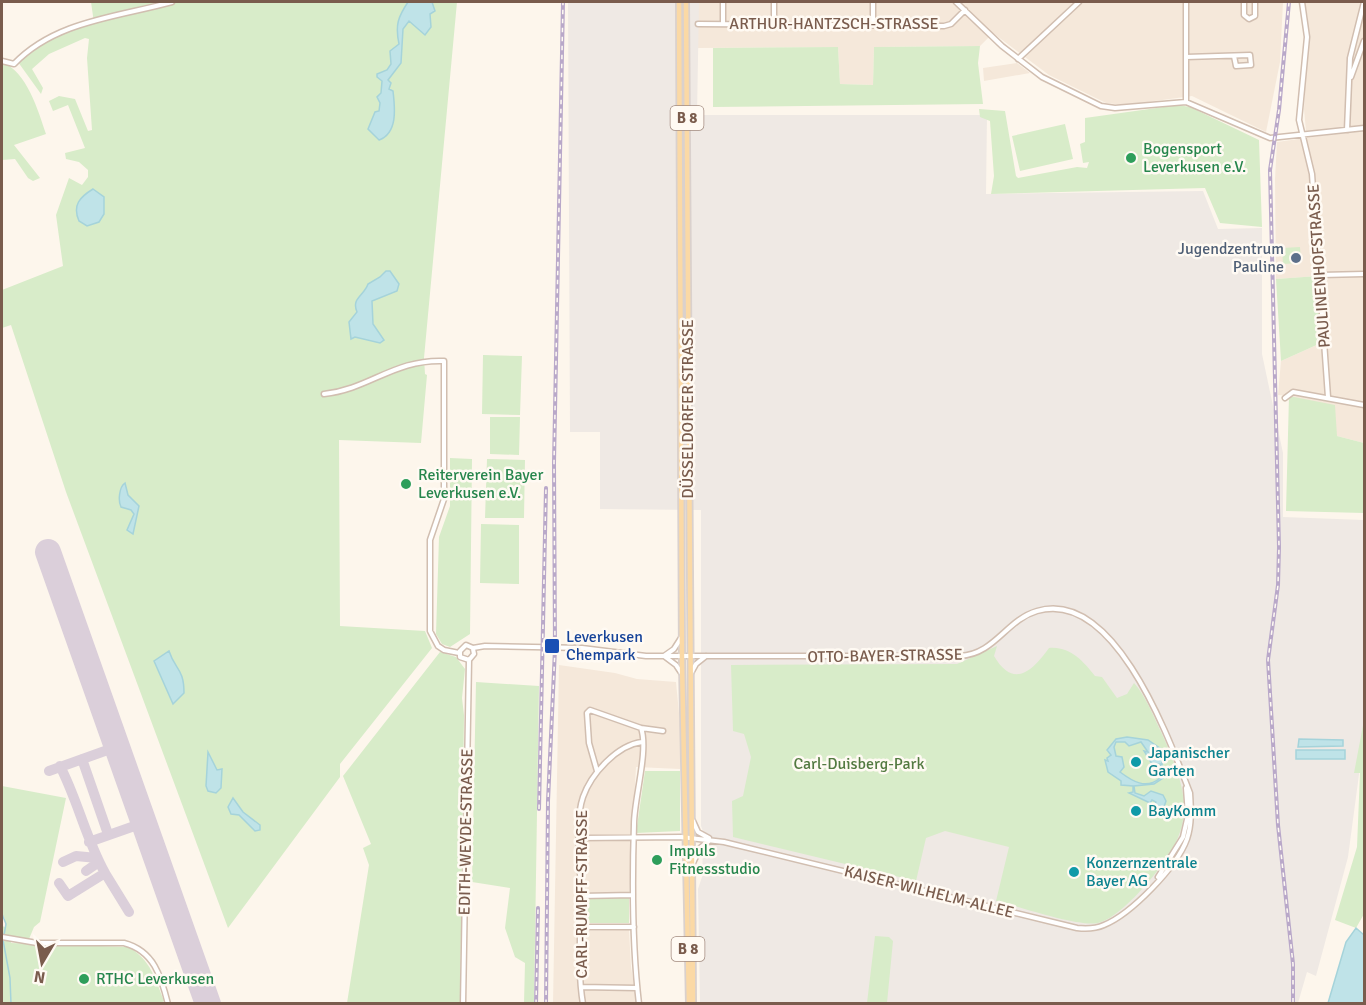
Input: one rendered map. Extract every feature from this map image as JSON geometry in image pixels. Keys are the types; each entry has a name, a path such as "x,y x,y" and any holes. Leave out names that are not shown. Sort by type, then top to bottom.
{"main road":[{"name":"DÜSSELDORFER STRASSE","path":"679,2 685,837"},
{"name":"DÜSSELDORFER STRASSE","path":"686,2 691,817"},
{"path":"680,236 687,235"},
{"path":"681,432 689,432"},
{"name":"B 8","path":"691,817 691,1004"},
{"name":"B 8","path":"685,837 691,1004"}],"street":[{"path":"2,61 14,64 36,44 58,32 172,2"},
{"path":"723,2 723,23"},
{"path":"774,2 774,24"},
{"path":"873,2 873,25"},
{"path":"956,2 1018,59 1049,81 1108,108 1186,102 1263,136 1275,138 1365,128"},
{"path":"1018,59 1079,2"},
{"path":"1186,2 1186,102"},
{"path":"1244,2 1244,15 1249,19 1255,16 1255,2"},
{"name":"PAULINENHOFSTRASSE","path":"1302,2 1306,36 1299,111 1302,135 1312,174 1328,398"},
{"path":"1347,130 1350,58 1364,4"},
{"name":"ARTHUR-HANTZSCH-STRASSE","path":"698,24 863,23 944,26 951,24 965,10"},
{"path":"1349,83 1365,41"},
{"path":"1186,57 1234,56 1250,56 1251,65 1236,66 1234,56"},
{"path":"1321,275 1365,274"},
{"path":"324,394 364,384 407,363 444,361 444,499 430,540 430,631 438,646 459,653 463,659 469,660 474,654 473,648 464,646 459,653"},
{"path":"1285,398 1293,392 1365,405"},
{"name":"OTTO-BAYER-STRASSE","path":"473,648 484,646 582,648 632,656 966,656 990,647 1030,613 1049,608 1070,610 1095,624 1118,648 1152,704 1190,793 1191,816"},
{"path":"682,637 674,649 663,656 676,665 683,676"},
{"path":"690,676 696,664 706,656"},
{"name":"EDITH-WEYDE-STRASSE","path":"463,1004 469,660"},
{"path":"597,771 589,743 587,713 590,710 641,728 663,731"},
{"path":"639,1004 634,927 633,845 642,742 641,728"},
{"name":"CARL-RUMPFF-STRASSE","path":"583,1004 580,927 582,802 591,779 597,771 628,747 642,742"},
{"name":"KAISER-WILHELM-ALLEE","path":"1157,881 1184,837 1188,814 1185,782"},
{"name":"KAISER-WILHELM-ALLEE","path":"580,838 685,837 713,840 1077,928 1091,929 1114,920 1157,881 1179,854 1186,840 1191,816"},
{"path":"691,817 698,832 713,840"},
{"path":"692,865 699,848 713,840"},
{"path":"581,896 633,895"},
{"path":"580,927 634,927"},
{"path":"2,937 37,943 134,945 147,955 156,967 168,1004"},
{"path":"581,987 638,988"}],"shaded area":[{"path":"568,2 699,2 697,115 987,115 986,194 1203,191 1218,229 1262,228 1262,354 1283,453 1283,517 1364,520 1364,737 1348,857 1316,976 1307,972 1298,1003 700,1003 698,889 702,877 703,847 708,844 701,826 701,510 600,509 600,432 570,432"},
{"path":"698,2 1283,2 1280,62 1266,132 1192,96 1125,105 1106,103 1049,75 993,33 980,46 874,47 873,85 840,84 838,47 698,48"},
{"path":"1305,2 1364,2 1364,126 1306,131 1304,109 1308,19"},
{"path":"1017,63 1030,73 984,81 983,68"},
{"path":"1364,130 1364,443 1337,436 1289,396 1278,395 1281,361 1321,343 1318,276 1276,279 1275,179 1277,142"},
{"path":"559,665 615,673 637,679 676,682 681,734 680,769 636,767 629,892 578,894 578,931 629,930 631,967 637,1003 553,1004"}],"green space":[{"path":"91,2 457,2 424,358 427,375 421,443 339,440 340,626 425,631 432,648 340,764 340,777 228,928 66,492 11,325 2,328 2,290 63,266 56,215 69,178 82,185 88,177 88,170 79,162 66,159 65,153 85,148 68,105 53,111 49,101 59,96 75,99 88,131 92,130 87,58 89,39 85,38 49,54 32,69 43,88 41,94 18,62 43,41 63,32 94,23"},
{"path":"980,46 978,63 983,104 713,107 713,48 838,47 840,84 873,85 874,47"},
{"path":"2,62 11,67 25,83 46,134 14,145 40,178 33,181 28,178 15,159 2,160"},
{"path":"1178,105 1190,107 1259,140 1262,227 1220,223 1205,188 991,194 994,176 990,121 980,117 979,109 1005,111 1018,178 1077,167 1087,168 1089,162 1083,163 1080,144 1085,142 1085,118"},
{"path":"1065,124 1073,159 1020,171 1012,136"},
{"path":"1300,247 1301,263 1283,264 1282,248"},
{"path":"1318,276 1321,343 1281,361 1276,279"},
{"path":"483,355 522,356 520,415 482,414"},
{"path":"1289,396 1335,405 1337,436 1364,443 1364,513 1286,511"},
{"path":"490,417 520,417 519,455 490,454"},
{"path":"450,458 472,459 470,634 450,647 442,644 436,634 439,537 450,506"},
{"path":"487,459 525,460 524,518 485,518"},
{"path":"481,524 519,525 519,584 480,583"},
{"name":"Carl-Duisberg-Park","path":"997,646 994,656 1001,666 1016,674 1030,669 1049,648 1057,648 1070,652 1095,676 1102,677 1117,698 1127,694 1134,683 1146,701 1162,734 1179,779 1183,797 1184,815 1180,831 1161,867 1140,892 1117,913 1098,923 1077,922 996,901 1009,847 945,831 926,838 916,881 733,837 732,801 743,796 751,757 744,734 733,731 731,665 957,664"},
{"path":"440,652 456,657 465,669 462,698 464,715 460,1003 347,1003 369,865 363,848 371,844 343,776"},
{"path":"476,682 539,686 534,1003 524,1003 525,963 515,957 505,928 510,888 472,882"},
{"path":"1364,720 1364,914 1356,928 1335,920 1357,847 1360,773 1354,773"},
{"path":"645,771 680,771 680,831 636,833"},
{"path":"2,786 66,798 40,922 34,927 29,939 11,936 11,943 129,947 147,964 155,977 164,1001 161,1003 2,1003 2,926 5,927 5,919 2,914"},
{"path":"584,897 629,897 629,923 584,923"},
{"path":"875,936 889,937 893,941 887,1003 867,1003"}],"water":[{"path":"408,2 432,2 435,11 430,14 431,27 425,35 409,21 403,29 401,63 388,80 391,83 389,89 393,91 394,119 389,132 379,140 368,129 375,112 379,111 380,103 377,97 381,93 382,81 377,74 387,70 391,64 390,51 399,44 398,22"},
{"path":"93,189 104,197 104,214 99,222 87,226 79,221 76,210 81,198"},
{"path":"386,271 390,271 399,284 397,291 372,301 373,324 384,340 380,343 355,337 351,339 349,322 357,312 357,300 368,284"},
{"path":"125,483 128,495 139,506 133,534 127,530 134,514 131,510 121,507 120,501 120,491"},
{"path":"169,651 184,685 184,693 173,704 154,661"},
{"path":"1127,737 1148,740 1161,749 1163,778 1154,784 1134,786 1135,793 1144,796 1151,791 1163,795 1166,801 1162,813 1158,814 1153,810 1156,802 1152,800 1150,803 1129,793 1133,792 1133,786 1121,785 1121,781 1108,772 1105,760 1108,761 1107,758 1111,755 1107,750 1116,739","holes":["1116,742 1125,742 1129,746 1141,742 1152,764 1161,764 1160,778 1155,782 1144,784 1120,772 1124,767 1122,757 1116,756 1114,747"]},
{"path":"1299,739 1343,740 1343,746 1298,747"},
{"path":"1296,750 1345,750 1345,759 1296,759"},
{"path":"208,752 217,770 222,769 221,788 216,793 208,791 206,786"},
{"path":"233,798 243,812 260,825 260,830 255,831 239,815 231,814 228,807"},
{"path":"1356,928 1364,935 1364,1001 1363,1003 1328,1003 1346,942"}],"waterway":[{"path":"2,914 6,924 4,935"},
{"path":"3,940 10,978 11,1004"}],"taxiway":[{"path":"49,771 116,747"},
{"path":"82,759 108,834"},
{"path":"59,883 68,896 105,873 92,847 60,766"},
{"path":"89,842 143,823"},
{"path":"63,862 76,856 97,858"},
{"path":"86,871 99,862"},
{"path":"105,873 129,912"}],"runway":[{"path":"48,552 208,1004"}],"railway":[{"path":"546,1004 548,801 555,649 554,463 563,2"},
{"path":"1289,2 1279,110 1270,170 1279,547 1278,585 1268,660 1278,825 1293,964 1293,1004"},
{"path":"539,809 546,488"},
{"path":"536,1004 538,908"}],"place":[{"name":"Bogensport Leverkusen e.V.","path":"1131,158"},
{"name":"Jugendzentrum Pauline","path":"1296,258"},
{"name":"Reiterverein Bayer Leverkusen e.V.","path":"406,484"},
{"name":"Leverkusen Chempark","path":"552,646"},
{"name":"Japanischer Garten","path":"1136,762"},
{"name":"BayKomm","path":"1136,811"},
{"name":"Impuls Fitnessstudio","path":"657,860"},
{"name":"Konzernzentrale Bayer AG","path":"1074,872"},
{"name":"RTHC Leverkusen","path":"84,979"}]}
